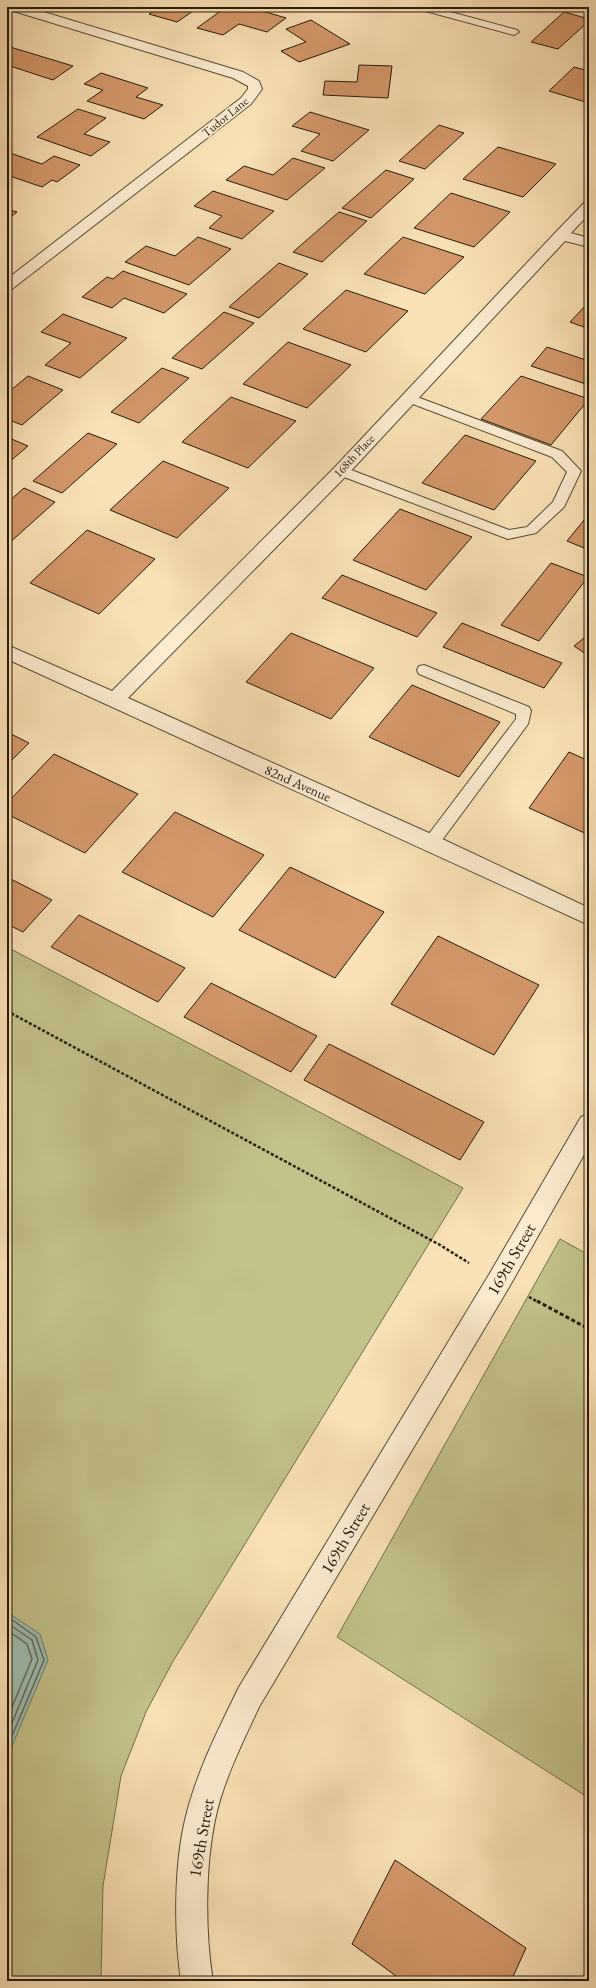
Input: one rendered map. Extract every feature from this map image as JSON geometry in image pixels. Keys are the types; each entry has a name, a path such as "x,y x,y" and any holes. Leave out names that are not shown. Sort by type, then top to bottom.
{"street":[{"name":"Tudor Lane","path":"7,286 246,101 255,89 254,84 238,75 14,7"},
{"name":"168th Place","path":"114,700 341,471 589,206"},
{"path":"561,235 589,243"},
{"name":"82nd Avenue","path":"7,651 431,843 589,917"},
{"name":"169th Street","path":"197,1981 192,1882 200,1820 218,1763 249,1697 499,1281 589,1124"}],"lane":[{"path":"421,7 514,32"},
{"path":"341,471 508,535 531,530 559,504 574,471 557,454 409,398"},
{"path":"424,670 524,711 524,720 431,843"}],"path":[{"path":"7,1011 433,1241 499,1281 589,1328"}],"shaded area":[{"path":"7,947 463,1188 172,1663 146,1712 121,1776 103,1886 101,1981 7,1981"},
{"path":"560,1239 589,1255 589,1798 337,1637"}],"water":[{"path":"7,1612 40,1634 48,1660 7,1758"}],"building":[{"path":"199,7 177,22 149,14 152,12 139,8"},
{"path":"226,7 249,7 286,18 267,32 239,24 223,35 197,28"},
{"path":"564,12 589,19 589,21 558,49 531,42"},
{"path":"311,20 350,44 299,62 281,51 306,42 286,29"},
{"path":"7,46 73,66 53,80 7,65"},
{"path":"359,65 392,66 388,98 323,95 325,81 357,82"},
{"path":"574,67 589,71 589,103 549,91"},
{"path":"101,73 148,88 136,97 163,105 144,119 87,101 103,90 84,84"},
{"path":"78,109 106,118 84,134 110,142 91,156 37,137"},
{"path":"310,112 369,130 333,161 301,151 320,134 292,126"},
{"path":"439,125 464,133 425,169 399,161"},
{"path":"498,147 556,164 523,197 463,179"},
{"path":"7,152 42,164 54,156 80,165 57,182 52,180 42,187 7,175"},
{"path":"293,158 325,168 287,200 226,180 244,166 273,175"},
{"path":"386,170 414,179 371,218 342,208"},
{"path":"213,191 274,211 242,239 209,228 222,216 194,206"},
{"path":"451,193 510,212 474,247 414,228"},
{"path":"7,209 17,212 7,220"},
{"path":"339,212 367,221 322,262 293,252"},
{"path":"198,237 231,249 189,285 125,262 146,246 175,256"},
{"path":"403,237 464,257 425,294 364,274"},
{"path":"279,263 308,274 259,318 229,307"},
{"path":"123,271 187,294 164,313 124,298 112,308 82,297 107,277 113,279"},
{"path":"346,290 408,311 366,352 303,329"},
{"path":"589,302 589,329 570,322"},
{"path":"224,312 254,323 202,369 172,358"},
{"path":"63,314 127,338 80,378 45,365 71,343 41,332"},
{"path":"288,342 351,365 307,408 243,384"},
{"path":"547,347 589,361 589,385 531,366"},
{"path":"162,368 189,378 139,423 111,412"},
{"path":"28,376 63,390 22,425 7,419 7,389 11,390"},
{"path":"521,376 589,399 551,445 481,419"},
{"path":"231,397 296,421 248,468 182,442"},
{"path":"88,433 117,444 62,493 33,481"},
{"path":"465,435 536,461 494,510 422,483"},
{"path":"7,437 28,446 7,464"},
{"path":"163,461 229,488 177,538 110,510"},
{"path":"24,488 55,502 7,545 7,503"},
{"path":"400,509 472,537 426,590 353,560"},
{"path":"589,514 589,550 567,541"},
{"path":"87,530 155,559 99,614 30,583"},
{"path":"551,563 588,577 539,641 501,625"},
{"path":"342,575 437,613 417,637 322,598"},
{"path":"462,623 562,663 544,688 443,647"},
{"path":"291,633 374,668 331,719 246,682"},
{"path":"589,634 589,656 574,646"},
{"path":"412,685 500,722 459,777 369,737"},
{"path":"7,732 29,743 7,765"},
{"path":"569,752 589,761 589,835 529,808"},
{"path":"54,754 138,794 85,853 7,814 7,803"},
{"path":"175,812 264,855 213,917 122,872"},
{"path":"290,867 384,912 335,978 239,930"},
{"path":"7,877 52,900 23,932 7,924"},
{"path":"79,915 185,968 158,1002 51,947"},
{"path":"438,936 539,985 494,1055 391,1004"},
{"path":"211,983 317,1036 291,1072 184,1017"},
{"path":"329,1044 484,1122 460,1160 304,1080"},
{"path":"395,1860 526,1948 511,1981 403,1981 352,1944"}]}
